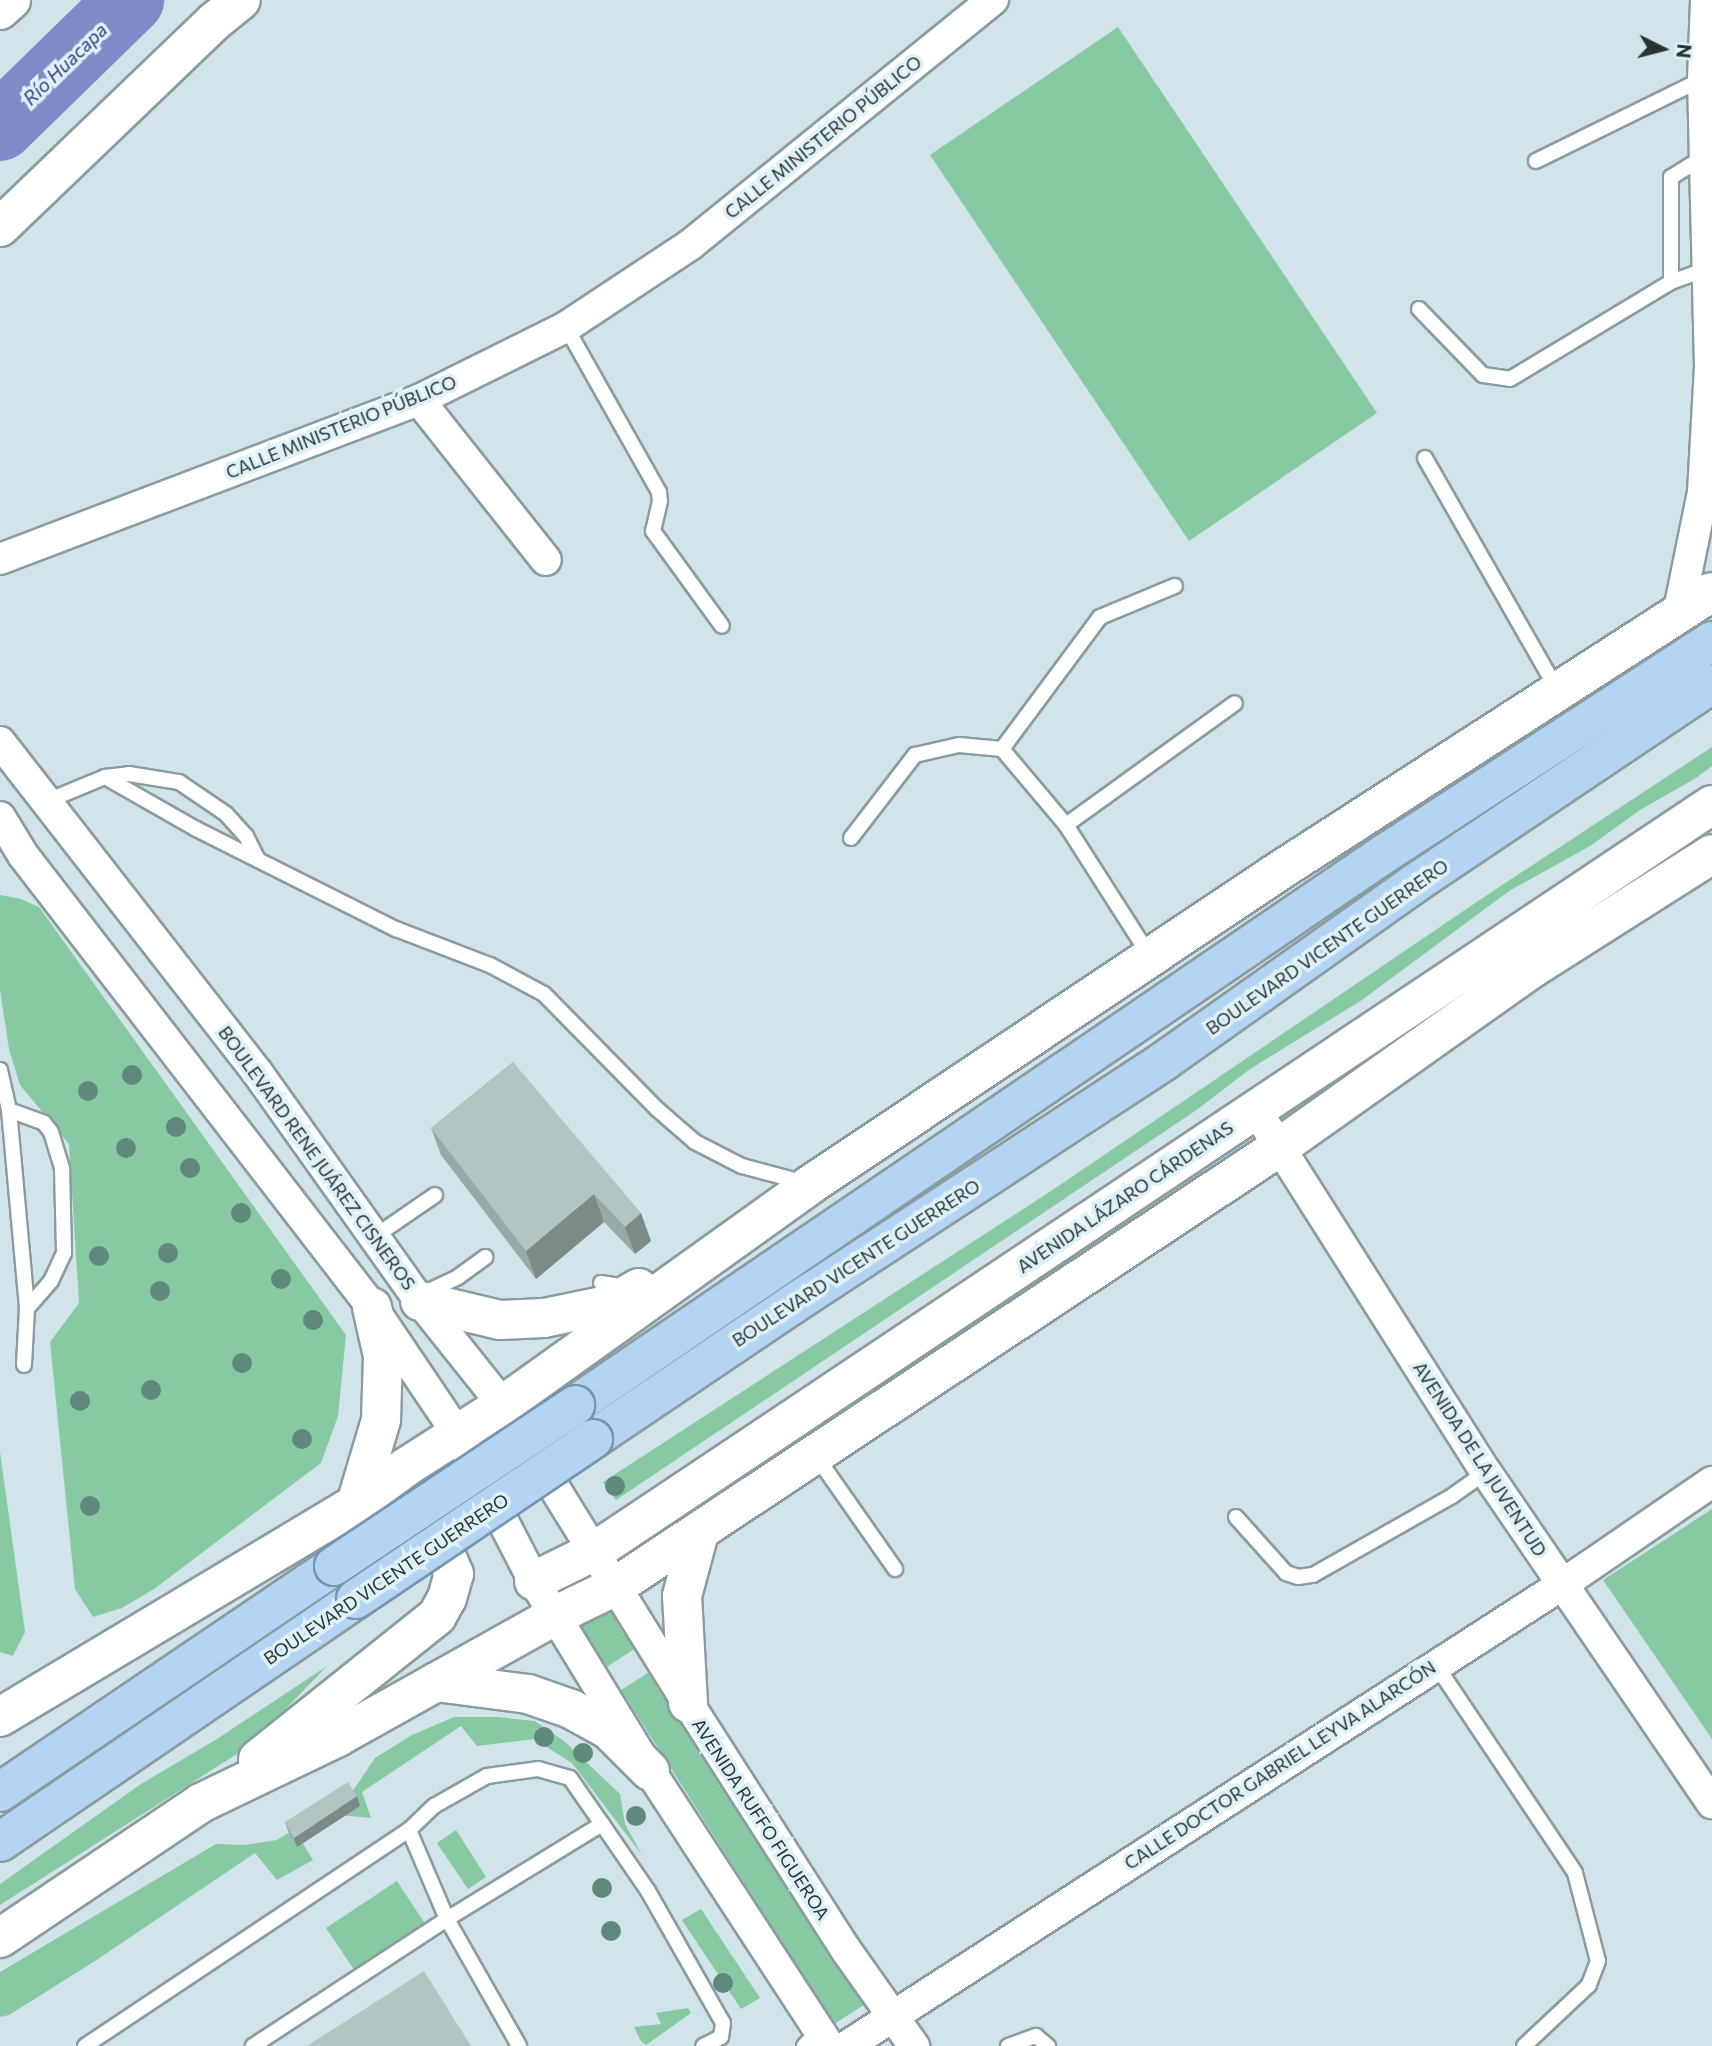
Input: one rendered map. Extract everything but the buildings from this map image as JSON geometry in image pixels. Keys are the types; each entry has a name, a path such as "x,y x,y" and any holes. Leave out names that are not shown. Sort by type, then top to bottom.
{"highway":[{"path":"0,1791 575,1405 1384,854 1712,641"},
{"name":"BOULEVARD VICENTE GUERRERO","path":"0,1842 793,1304 1164,1062 1414,884 1712,684"}],"main road":[{"path":"0,10 11,0"},
{"path":"0,227 215,21 241,0"},
{"path":"0,1717 369,1494 458,1436 810,1185 1285,868 1712,592"},
{"name":"AVENIDA LÁZARO CÁRDENAS","path":"534,1581 595,1551 1712,805"},
{"path":"201,1803 338,1737 556,1615 616,1586 1281,1146 1531,969 1712,854"},
{"path":"419,1299 500,1320 544,1318 612,1304 641,1287 690,1270"},
{"path":"369,1494 381,1419 383,1356 372,1307"},
{"path":"0,1938 201,1803 437,1616 447,1598 454,1574 441,1540 419,1498 411,1492 369,1494"},
{"path":"688,1703 682,1596 699,1533"},
{"path":"436,1682 528,1694 570,1709 609,1730 650,1771"}],"street":[{"name":"CALLE MINISTERIO PÚBLICO","path":"0,559 419,400 566,327 690,245 993,0"},
{"path":"1678,615 1703,492 1711,367 1706,270 1710,185 1703,79 1706,0"},
{"path":"419,400 546,561"},
{"name":"BOULEVARD RENE JUÁREZ CISNEROS","path":"0,742 257,1072 419,1299 503,1405 616,1586"},
{"path":"0,817 23,855 372,1307 458,1436 534,1581 650,1771 829,2046"},
{"name":"AVENIDA DE LA JUVENTUD","path":"1256,1110 1486,1472 1712,1803"},
{"name":"CALLE DOCTOR GABRIEL LEYVA ALARCÓN","path":"847,2046 1563,1584 1712,1482"},
{"name":"AVENIDA RUFFO FIGUEROA","path":"616,1586 846,1950 914,2046"}],"lane":[{"path":"1536,161 1703,79"},
{"path":"1671,282 1671,177 1706,156"},
{"path":"1419,309 1483,375 1510,379 1671,282 1706,270"},
{"path":"566,327 659,492 660,500 653,531 722,626"},
{"path":"1425,458 1558,691"},
{"path":"1002,749 1100,617 1175,586"},
{"path":"1066,825 1235,703"},
{"path":"851,838 915,755 959,745 1002,749 1066,825 1152,959"},
{"path":"47,802 105,777 129,774 179,782 226,814 246,836 258,860"},
{"path":"105,777 258,860 396,929 490,965 544,994 657,1109 695,1142 742,1166 810,1185"},
{"path":"0,1070 9,1110 27,1309 24,1365"},
{"path":"9,1110 44,1124 51,1132 62,1169 64,1252 51,1281 27,1309"},
{"path":"374,1237 435,1195"},
{"path":"419,1299 486,1257"},
{"path":"601,1283 612,1287 641,1287"},
{"path":"816,1456 895,1569"},
{"path":"1236,1517 1286,1573 1298,1577 1313,1575 1452,1496 1486,1472"},
{"path":"1436,1665 1575,1873 1598,1961 1589,1985 1530,2045"},
{"path":"85,2046 409,1830 434,1806 487,1776 538,1769 570,1778 648,1891 723,2023 721,2037 703,2046"},
{"path":"253,2046 447,1919 603,1824"},
{"path":"409,1830 447,1919 519,2046"},
{"path":"804,2046 813,2036 809,2013"},
{"path":"1008,2046 1036,2036 1048,2046"}],"green space":[{"path":"1118,27 1377,413 1189,541 930,155"},
{"path":"1712,747 1712,766 1696,778 1640,810 1590,846 1509,891 1362,1000 1250,1069 1198,1109 616,1500 603,1482 1054,1189 1490,893"},
{"path":"0,895 21,899 39,907 346,1335 338,1416 321,1463 154,1589 122,1608 93,1617 75,1589 50,1342 79,1303 69,1144 20,1085 9,1049 0,990"},
{"path":"0,1452 25,1632 13,1656 0,1652"},
{"path":"1712,1509 1712,1739 1603,1580"},
{"path":"610,1599 639,1646 605,1668 576,1621"},
{"path":"327,1666 251,1745 0,1905 0,1884 141,1784 217,1739"},
{"path":"651,1671 864,2005 834,2024 621,1690"},
{"path":"454,1717 497,1717 535,1721 564,1741 620,1794 625,1824 642,1855 572,1763 534,1739 477,1746 461,1726 362,1792 371,1818 339,1815 301,1840 313,1860 277,1880 255,1853 95,1961 9,2015 0,2017 0,1972 216,1844 244,1845 277,1840 350,1795 375,1758 412,1735"},
{"path":"456,1830 486,1877 468,1889 437,1843"},
{"path":"397,1881 429,1930 359,1977 326,1928"},
{"path":"701,1909 760,1998 741,2009 682,1920"},
{"path":"688,2008 691,2013 646,2045 640,2040 634,2027 661,2024 656,2013"}],"waterway":[{"name":"Río Huacapa","path":"0,127 130,0"}]}
